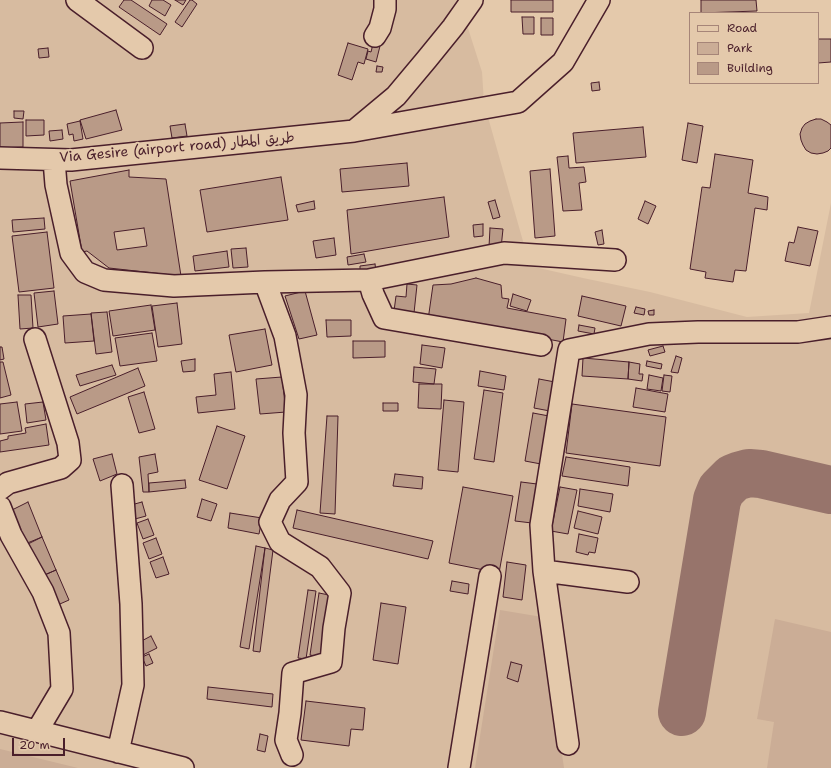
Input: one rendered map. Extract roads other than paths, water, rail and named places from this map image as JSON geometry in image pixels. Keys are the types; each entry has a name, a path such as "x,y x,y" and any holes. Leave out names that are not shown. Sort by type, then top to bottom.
{"street":[{"path":"77,0 142,48"},
{"path":"375,36 380,28 386,0"},
{"path":"354,131 396,96 453,27 472,0"},
{"name":"Via Gesire (airport road) طريق المطار","path":"0,158 71,160 354,131 518,102 563,62 599,0"},
{"path":"54,160 56,185 71,253 85,272 104,280 174,286 264,282 369,280 504,253 615,260"},
{"path":"369,280 373,294 384,318 541,346"},
{"path":"264,282 285,336 296,395 294,433 297,482 280,500 270,522 280,542 320,567 340,593 334,628 331,662 294,673 286,740 292,755"},
{"path":"568,744 544,571 541,525 570,350 649,334 698,332 798,332 831,327"},
{"path":"0,489 8,483 60,468 70,460 68,443 35,339"},
{"path":"118,752 133,685 131,604 122,485"},
{"path":"0,507 11,536 43,592 59,633 62,689 37,731"},
{"path":"544,571 628,582"},
{"path":"459,768 490,576"},
{"path":"0,722 184,768"}]}
